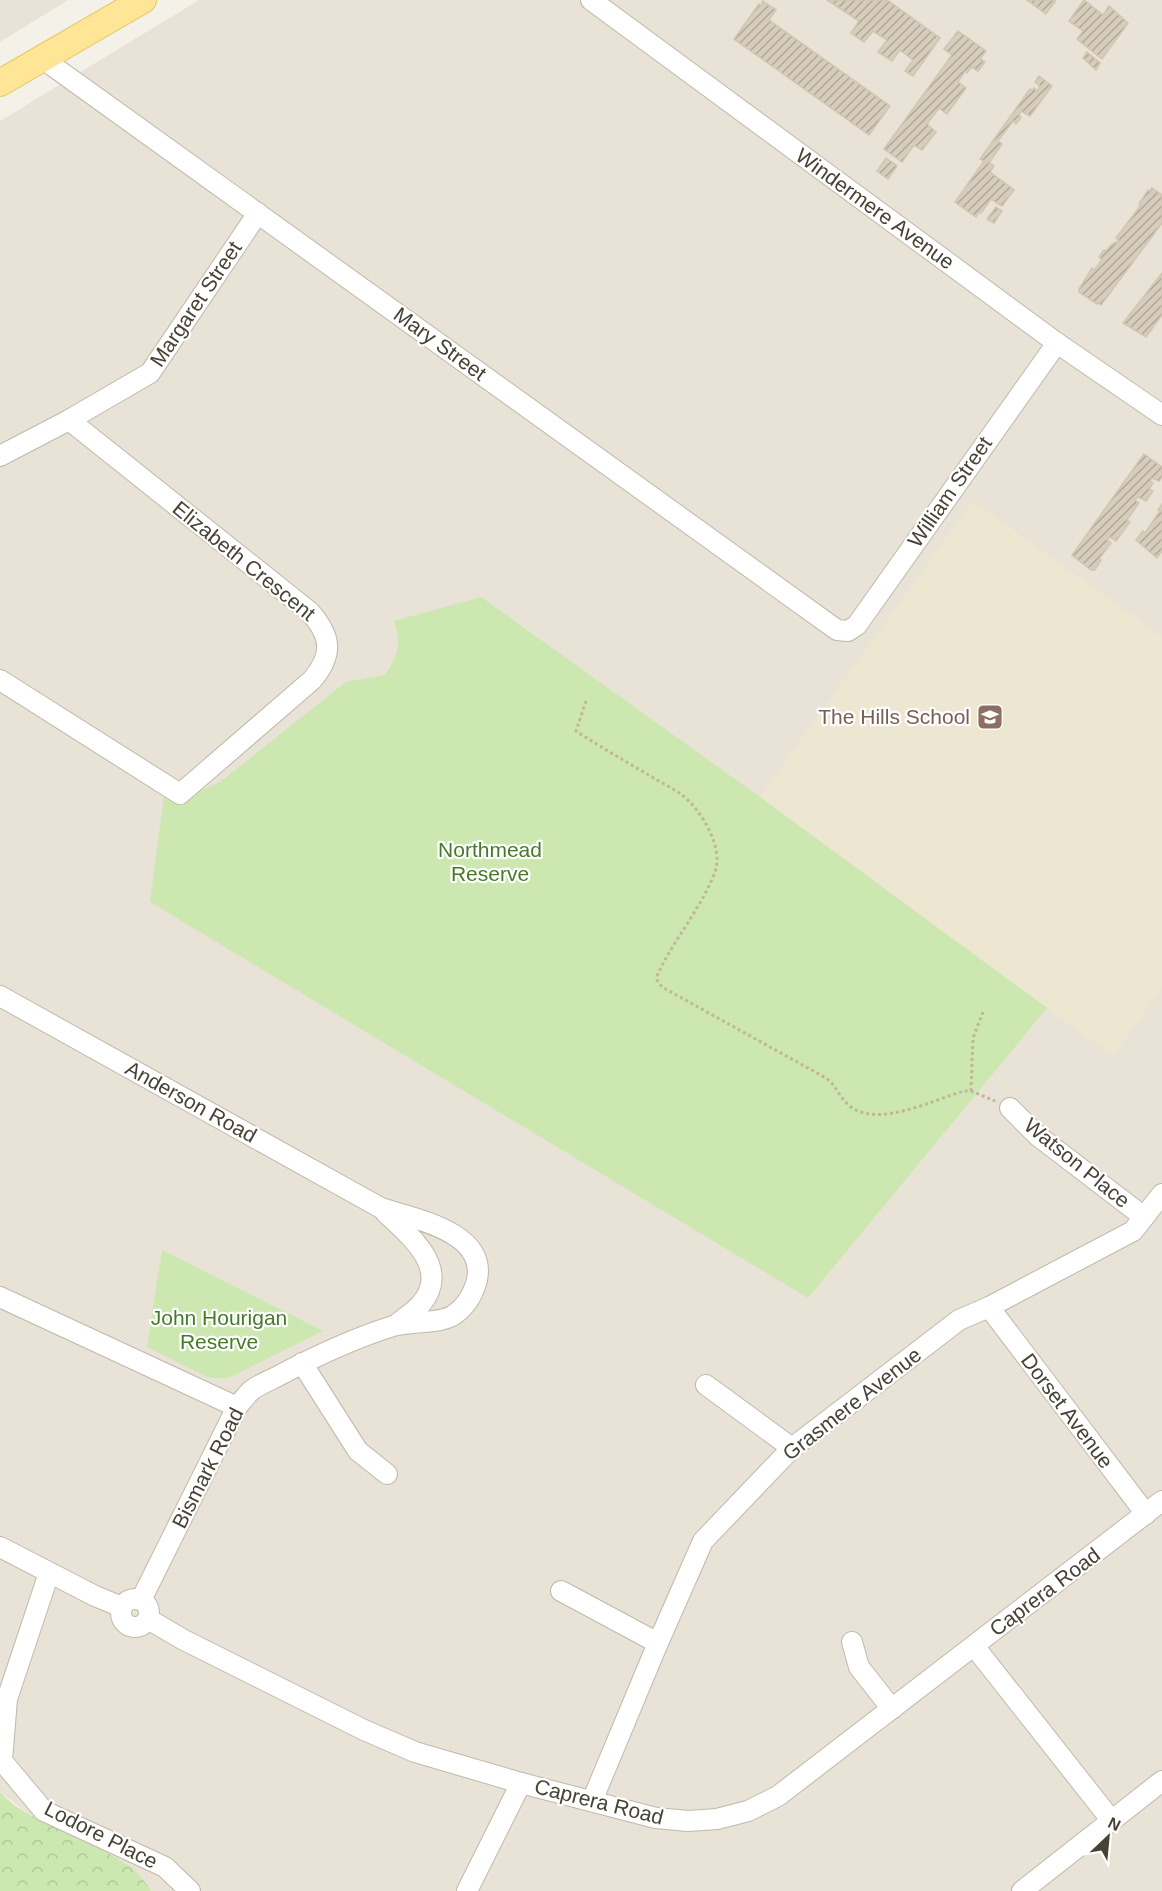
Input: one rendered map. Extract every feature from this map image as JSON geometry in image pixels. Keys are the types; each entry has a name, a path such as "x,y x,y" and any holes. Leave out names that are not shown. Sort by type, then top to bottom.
{"main road":[{"path":"0,83 143,0"}],"street":[{"name":"Windermere Avenue","path":"591,0 1057,342 1162,415"},
{"name":"Mary Street","path":"43,59 837,630"},
{"name":"Margaret Street","path":"0,456 69,420 150,373 258,213"},
{"name":"William Street","path":"837,630 848,631 857,625 1057,342"},
{"name":"Elizabeth Crescent","path":"0,680 180,794 312,680 322,669 327,656 325,633 310,612 69,420"},
{"name":"Anderson Road","path":"0,996 381,1208 447,1232 463,1241 472,1250 477,1260 478,1272 475,1287 469,1300 449,1318 395,1326 302,1363"},
{"name":"Watson Place","path":"1010,1108 1038,1136 1144,1217"},
{"name":"Grasmere Avenue","path":"592,1801 703,1541 792,1448 958,1320 988,1307 1133,1230 1162,1194"},
{"name":"Anderson Road","path":"381,1208 417,1243 431,1267 431,1284 425,1298 395,1326"},
{"path":"0,1297 237,1407"},
{"name":"Dorset Avenue","path":"988,1307 1146,1514"},
{"path":"302,1363 358,1451 387,1473"},
{"name":"Bismark Road","path":"141,1600 237,1407 252,1390 302,1363"},
{"path":"706,1385 792,1448"},
{"name":"Caprera Road","path":"148,1619 184,1640 364,1730 415,1752 520,1783 656,1818 688,1821 717,1819 748,1811 778,1796 1162,1502"},
{"path":"0,1547 122,1607"},
{"name":"Lodore Place","path":"49,1573 7,1699 3,1761 44,1811 165,1867 190,1891"},
{"path":"561,1591 658,1643"},
{"path":"130,1599 141,1600 149,1608 148,1619 140,1626 129,1626 121,1618 122,1607 130,1599"},
{"path":"852,1642 860,1667 892,1709"},
{"path":"974,1646 1112,1821"},
{"path":"1022,1891 1162,1781"},
{"path":"467,1891 520,1783"}],"path":[{"path":"586,701 576,731 683,796 698,812 711,834 717,854 716,870 688,925 668,952 657,976 662,987 826,1078 835,1084 848,1105 857,1111 898,1112 971,1091 1010,1108"},
{"path":"971,1091 973,1038 983,1012"}],"shaded area":[{"path":"0,0 68,0 0,42"},
{"path":"199,0 1162,0 1162,1891 151,1891 146,1881 123,1862 30,1815 0,1792 0,121"},
{"name":"The Hills School","path":"973,501 1162,637 1162,988 1113,1056 760,797"}],"green space":[{"name":"Northmead Reserve","path":"481,597 760,797 1047,1008 808,1298 150,902 164,796 190,795 220,782 346,682 385,675 393,662 398,643 394,621"},
{"name":"John Hourigan Reserve","path":"162,1250 323,1331 228,1378 209,1378 147,1347"},
{"path":"0,1792 15,1806 35,1818 124,1862 140,1876 151,1891 0,1891"}],"building":[{"path":"827,0 887,0 940,38 913,76 905,71 913,60 900,50 892,61 878,52 887,40 873,31 864,42 851,33 859,21"},
{"path":"1027,0 1056,0 1046,14"},
{"path":"1084,0 1103,15 1109,6 1128,23 1102,59 1077,39 1083,31 1069,21"},
{"path":"763,1 776,10 769,20 890,106 869,135 734,39"},
{"path":"958,31 986,51 980,59 985,62 978,71 971,67 967,73 965,71 958,82 966,88 947,114 939,108 927,124 936,132 922,150 914,145 902,162 884,149 952,55 944,49"},
{"path":"1087,52 1100,63 1096,70 1083,58"},
{"path":"1039,76 1052,86 1030,116 1021,111 1019,115 1021,118 1016,124 1013,121 998,141 1002,144 989,163 994,166 990,172 1014,190 1002,206 991,199 976,217 955,202 984,161 980,159 1030,89 1034,88 1037,91 1040,86 1035,82"},
{"path":"886,158 897,166 888,179 877,171"},
{"path":"1152,188 1162,195 1162,223 1101,305 1097,304 1079,292 1079,289 1092,268 1094,270 1102,260 1099,257 1104,250 1106,251 1119,240 1116,238 1141,205 1139,204 1148,190"},
{"path":"996,207 1002,211 994,223 987,219"},
{"path":"1162,273 1162,315 1146,337 1123,323"},
{"path":"1144,454 1162,467 1162,477 1159,481 1152,478 1150,481 1153,483 1149,489 1153,491 1146,501 1138,497 1135,500 1139,503 1127,520 1130,522 1116,541 1110,537 1107,540 1111,543 1099,559 1101,560 1095,570 1091,570 1072,555"},
{"path":"1162,504 1162,551 1157,558 1136,540 1143,531 1145,533 1160,511 1158,510"}],"place":[{"name":"The Hills School","path":"990,717"}]}
